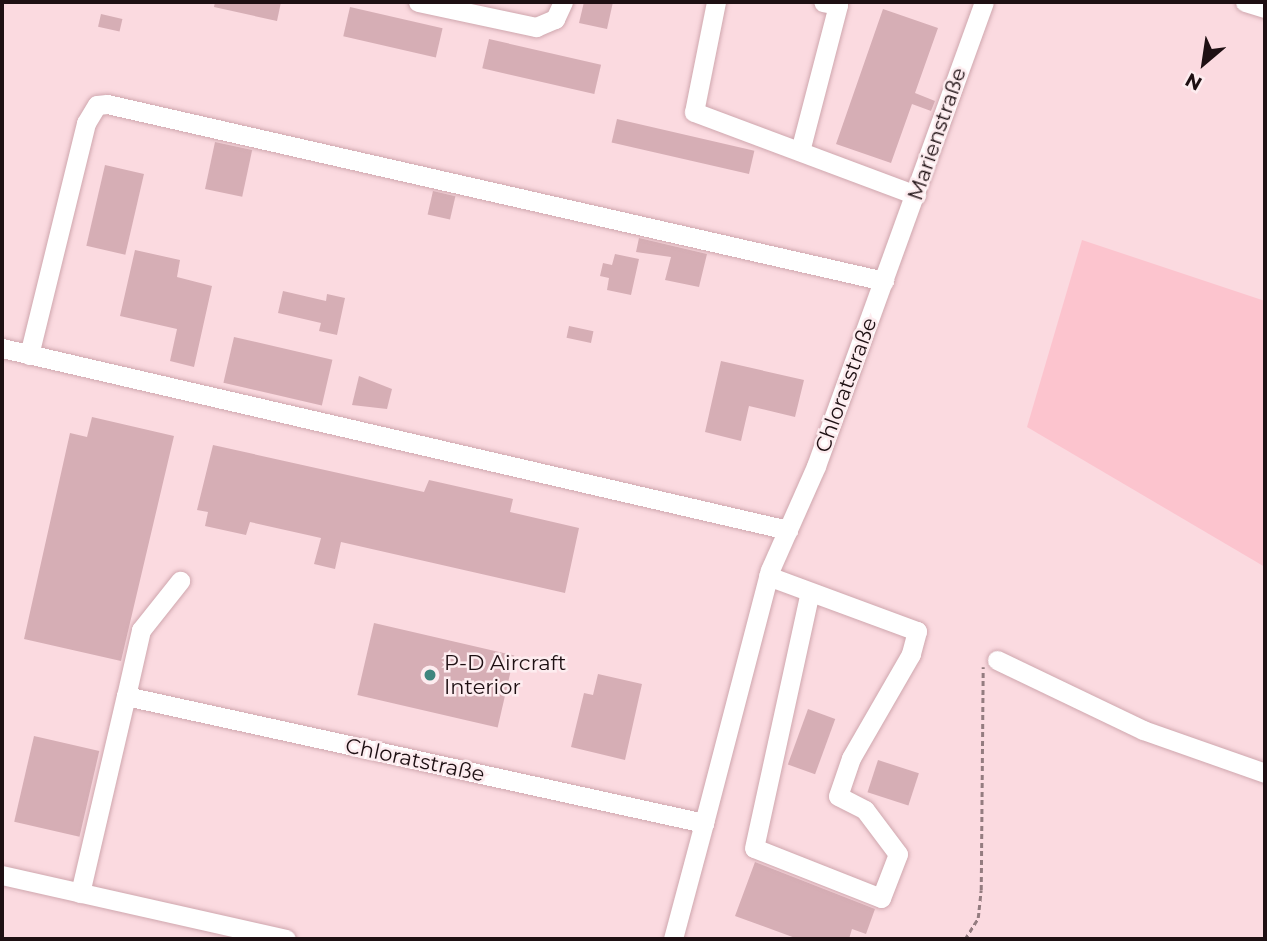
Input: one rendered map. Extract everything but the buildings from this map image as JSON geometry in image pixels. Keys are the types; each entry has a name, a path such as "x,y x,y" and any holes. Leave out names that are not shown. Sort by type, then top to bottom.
{"street":[{"path":"418,2 536,27 555,19 563,2"},
{"path":"716,2 694,111 916,195"},
{"path":"800,151 838,5 823,2"},
{"name":"Marienstraße","path":"887,274 984,2"},
{"path":"1245,2 1265,8"},
{"path":"29,355 86,123 97,106 107,104 887,274"},
{"name":"Chloratstraße","path":"673,939 768,576 816,466 887,274"},
{"path":"2,348 788,530"},
{"path":"768,576 917,631 911,654 851,758 838,796 865,810 898,854 881,898 754,848 810,592"},
{"path":"80,893 141,630 180,581"},
{"path":"997,660 1143,730 1265,773"},
{"name":"Chloratstraße","path":"126,696 704,823"},
{"path":"2,875 286,939"}],"path":[{"path":"965,939 978,918 981,890 980,673 985,663 997,660"}],"shaded area":[{"path":"1082,240 1265,301 1265,567 1027,427"}],"place":[{"name":"P-D Aircraft Interior","path":"430,675"}]}
